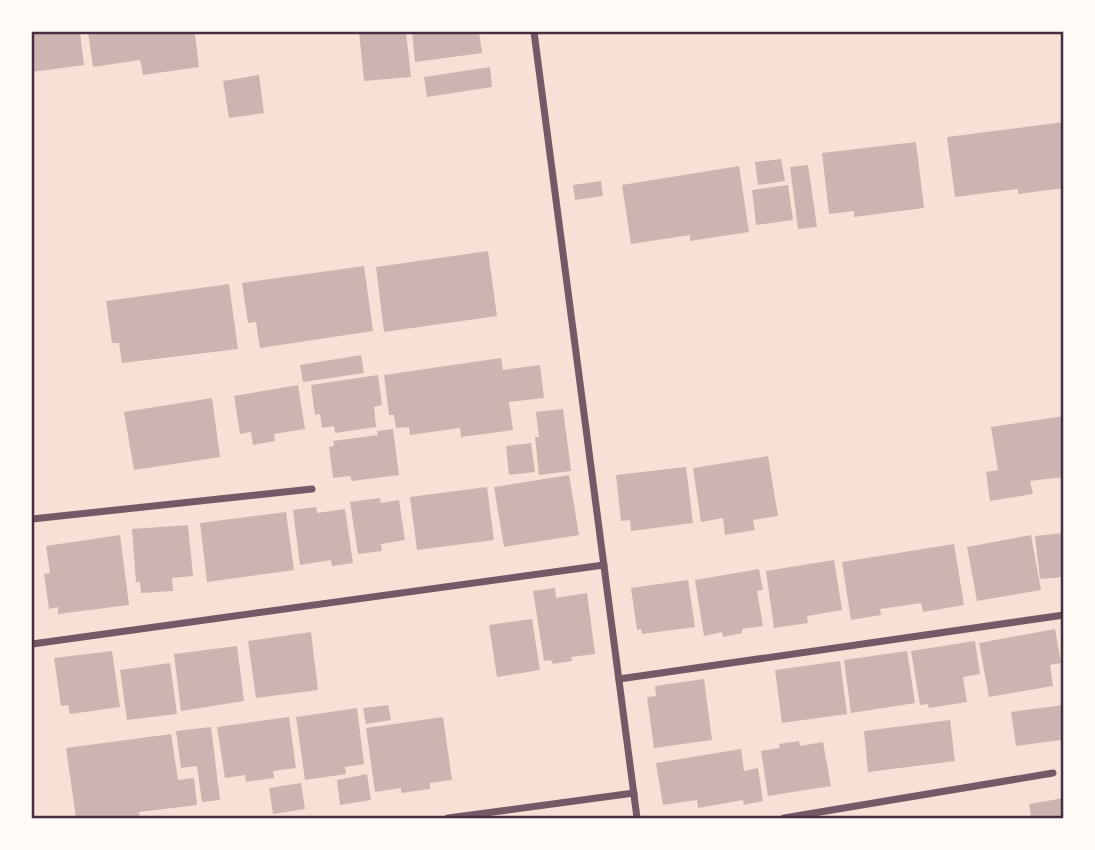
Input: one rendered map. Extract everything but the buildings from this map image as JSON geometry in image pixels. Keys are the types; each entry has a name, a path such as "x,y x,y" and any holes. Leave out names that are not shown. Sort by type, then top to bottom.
{"street":[{"path":"534,32 637,818"},
{"path":"32,519 312,489"},
{"path":"32,644 604,565"},
{"path":"619,679 1063,615"},
{"path":"783,818 1053,773"},
{"path":"447,818 634,793"}]}
